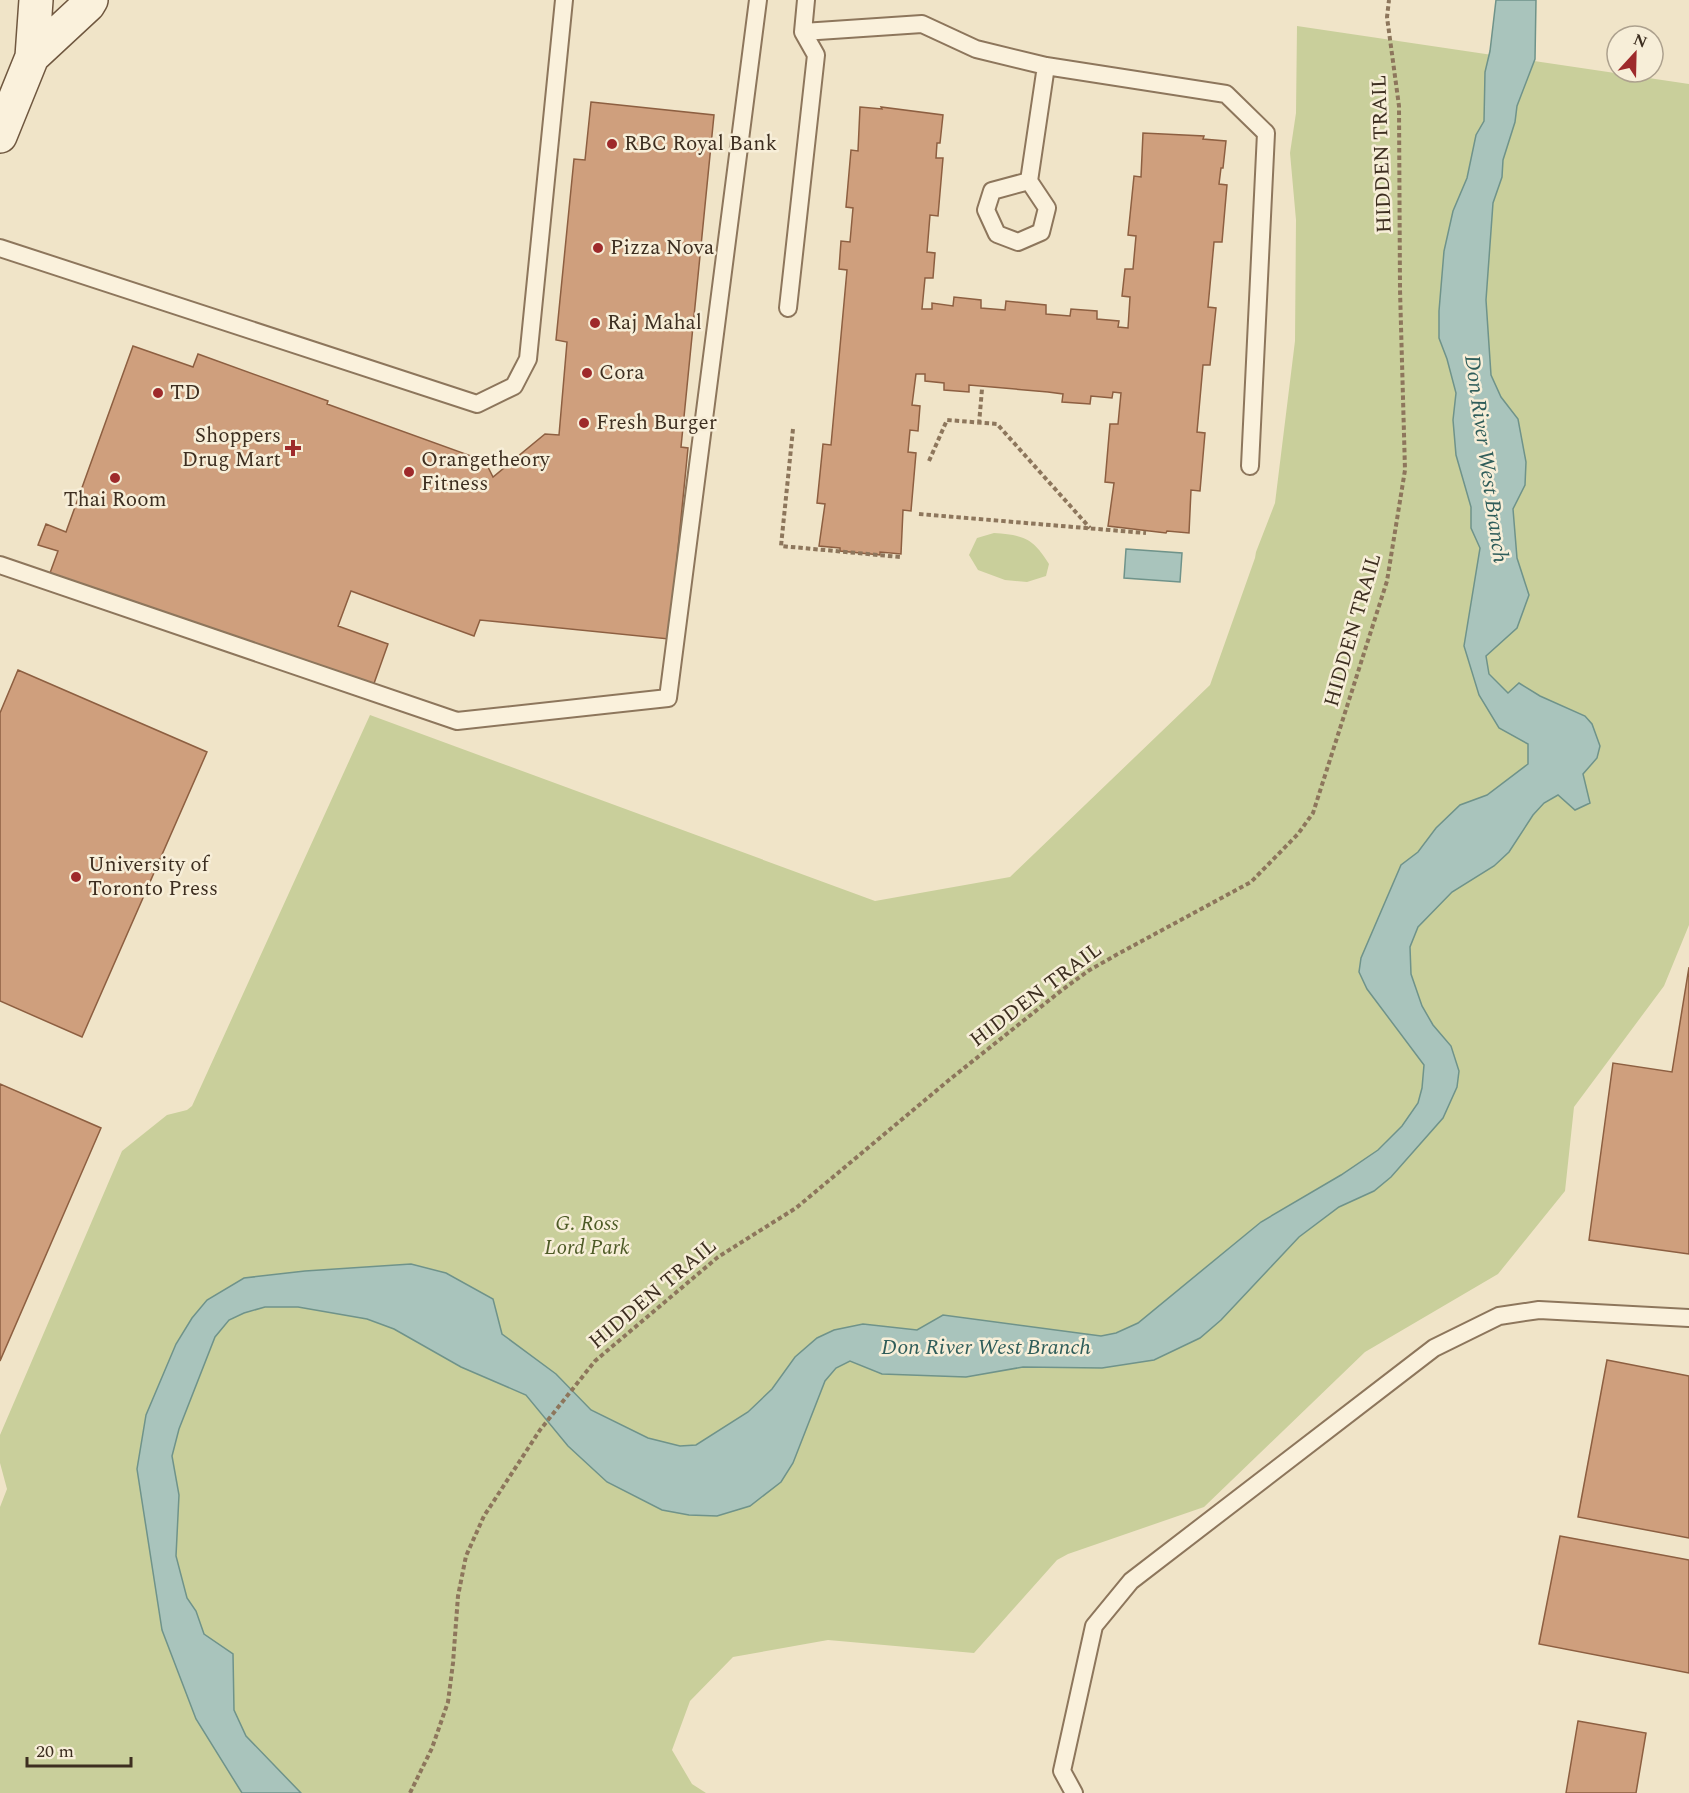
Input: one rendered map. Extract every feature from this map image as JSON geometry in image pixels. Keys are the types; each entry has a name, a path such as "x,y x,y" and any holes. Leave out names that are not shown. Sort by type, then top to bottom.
{"main road":[{"path":"0,136 32,57 36,0"},
{"path":"32,57 88,5 90,0"}],"lane":[{"path":"0,248 477,404 514,386 528,359 564,0"},
{"path":"0,564 457,721 668,698 758,0"},
{"path":"788,308 816,55 803,32 806,0"},
{"path":"803,32 922,24 976,49 1046,66 1226,94 1266,133 1250,466"},
{"path":"1029,181 1046,66"},
{"path":"1074,1793 1062,1771 1094,1626 1131,1581 1434,1348 1499,1316 1539,1310 1689,1318"}],"path":[{"name":"HIDDEN TRAIL","path":"410,1793 432,1748 448,1702 458,1596 466,1556 484,1516 540,1430 595,1361 718,1257 796,1208 949,1080 1062,990 1116,955 1251,882 1298,834 1312,813 1387,581 1405,470 1400,290 1399,106 1387,17 1389,0"},
{"path":"980,424 982,389"},
{"path":"929,461 946,420 997,424 1090,528"},
{"path":"793,429 781,546 900,557"},
{"path":"919,514 1146,533"}],"green space":[{"name":"G. Ross Lord Park","path":"1297,26 1605,72 1605,84 1665,84 1665,80 1689,84 1689,925 1664,986 1574,1107 1565,1191 1498,1274 1365,1352 1204,1507 1068,1554 1057,1560 974,1653 828,1640 733,1657 690,1701 672,1750 692,1784 706,1793 0,1793 0,1507 7,1489 0,1463 0,1435 122,1151 167,1115 187,1110 192,1106 370,715 875,901 1010,877 1210,685 1275,503 1295,341 1296,220 1290,153 1296,113"},
{"path":"994,533 1013,535 1032,543 1049,564 1046,576 1027,582 1005,580 978,570 969,555 977,538"}],"water":[{"name":"Don River West Branch","path":"1496,0 1536,0 1535,59 1517,106 1515,122 1503,160 1502,177 1493,203 1486,300 1491,375 1501,397 1518,419 1526,462 1525,485 1513,509 1517,558 1529,595 1517,628 1486,656 1489,674 1508,693 1519,683 1540,696 1585,716 1592,724 1600,746 1597,758 1583,774 1590,803 1575,810 1558,795 1544,803 1533,815 1509,852 1494,866 1452,892 1418,927 1410,947 1411,974 1422,1006 1433,1025 1451,1046 1459,1071 1457,1087 1443,1118 1391,1177 1374,1191 1339,1207 1299,1237 1221,1320 1200,1338 1154,1360 1102,1368 1023,1367 966,1377 882,1374 850,1361 836,1368 825,1381 793,1463 781,1482 750,1506 717,1516 689,1515 662,1510 607,1482 568,1446 526,1395 461,1367 394,1329 367,1319 298,1307 265,1307 229,1320 215,1337 179,1429 172,1456 179,1495 176,1556 187,1598 196,1611 204,1634 233,1654 234,1710 246,1736 301,1793 242,1793 196,1719 162,1630 137,1469 146,1415 176,1344 192,1318 207,1300 244,1278 305,1271 411,1264 446,1273 493,1299 502,1334 556,1374 591,1410 648,1438 680,1446 696,1445 748,1412 772,1389 795,1357 817,1338 834,1330 863,1324 917,1330 943,1315 1101,1336 1116,1333 1138,1323 1261,1222 1341,1175 1378,1150 1402,1126 1418,1103 1424,1065 1367,989 1359,972 1361,958 1401,865 1418,852 1436,828 1460,805 1487,795 1528,764 1528,744 1499,728 1479,695 1464,646 1480,548 1471,528 1471,507 1456,455 1453,420 1456,393 1439,338 1444,251 1453,211 1467,178 1476,135 1484,121 1485,72"},
{"path":"1126,549 1182,553 1180,582 1124,578"}],"building":[{"path":"591,102 714,115 681,447 688,448 669,639 480,620 474,636 351,591 338,626 388,644 372,689 50,573 58,551 38,545 46,524 66,532 133,346 193,367 198,354 328,401 327,404 485,461 493,477 545,434 559,435 567,342 556,340 574,159 585,160"},
{"path":"860,107 882,109 881,107 943,115 936,158 943,158 938,216 930,215 927,252 935,253 933,278 925,278 922,309 932,309 932,303 953,306 954,297 981,300 981,308 1005,310 1006,301 1046,305 1046,314 1070,316 1071,309 1097,311 1097,319 1119,321 1118,327 1128,328 1130,297 1122,296 1125,269 1133,269 1136,236 1128,235 1134,176 1141,177 1143,133 1204,136 1203,139 1226,141 1219,184 1227,185 1222,242 1214,242 1208,307 1216,308 1210,365 1203,365 1197,432 1205,433 1200,491 1191,490 1189,533 1167,531 1166,533 1108,526 1114,483 1105,482 1110,424 1118,424 1121,393 1113,392 1112,398 1091,396 1090,404 1062,402 1063,394 1048,392 969,385 969,392 944,390 944,383 925,381 925,374 916,374 912,405 920,406 918,431 910,430 908,452 916,453 911,511 903,510 901,554 880,552 880,555 840,551 840,548 819,546 825,504 817,503 823,444 831,445 847,270 839,269 841,241 850,242 853,208 846,207 851,150 858,151"},
{"name":"University of Toronto Press","path":"18,670 207,752 82,1037 0,1001 0,713"},
{"path":"1689,967 1689,1254 1589,1240 1613,1063 1672,1072"},
{"path":"0,1084 101,1128 0,1361"},
{"path":"1607,1360 1689,1376 1689,1538 1578,1517"},
{"path":"1560,1536 1689,1560 1689,1673 1539,1644"},
{"path":"1578,1721 1646,1733 1636,1793 1566,1793"}],"place":[{"name":"RBC Royal Bank","path":"612,144"},
{"name":"Pizza Nova","path":"598,248"},
{"name":"Raj Mahal","path":"595,323"},
{"name":"Cora","path":"587,373"},
{"name":"TD","path":"158,393"},
{"name":"Fresh Burger","path":"584,423"},
{"name":"Shoppers Drug Mart","path":"293,448"},
{"name":"Orangetheory Fitness","path":"409,472"},
{"name":"Thai Room","path":"115,478"},
{"name":"University of Toronto Press","path":"76,877"}]}
